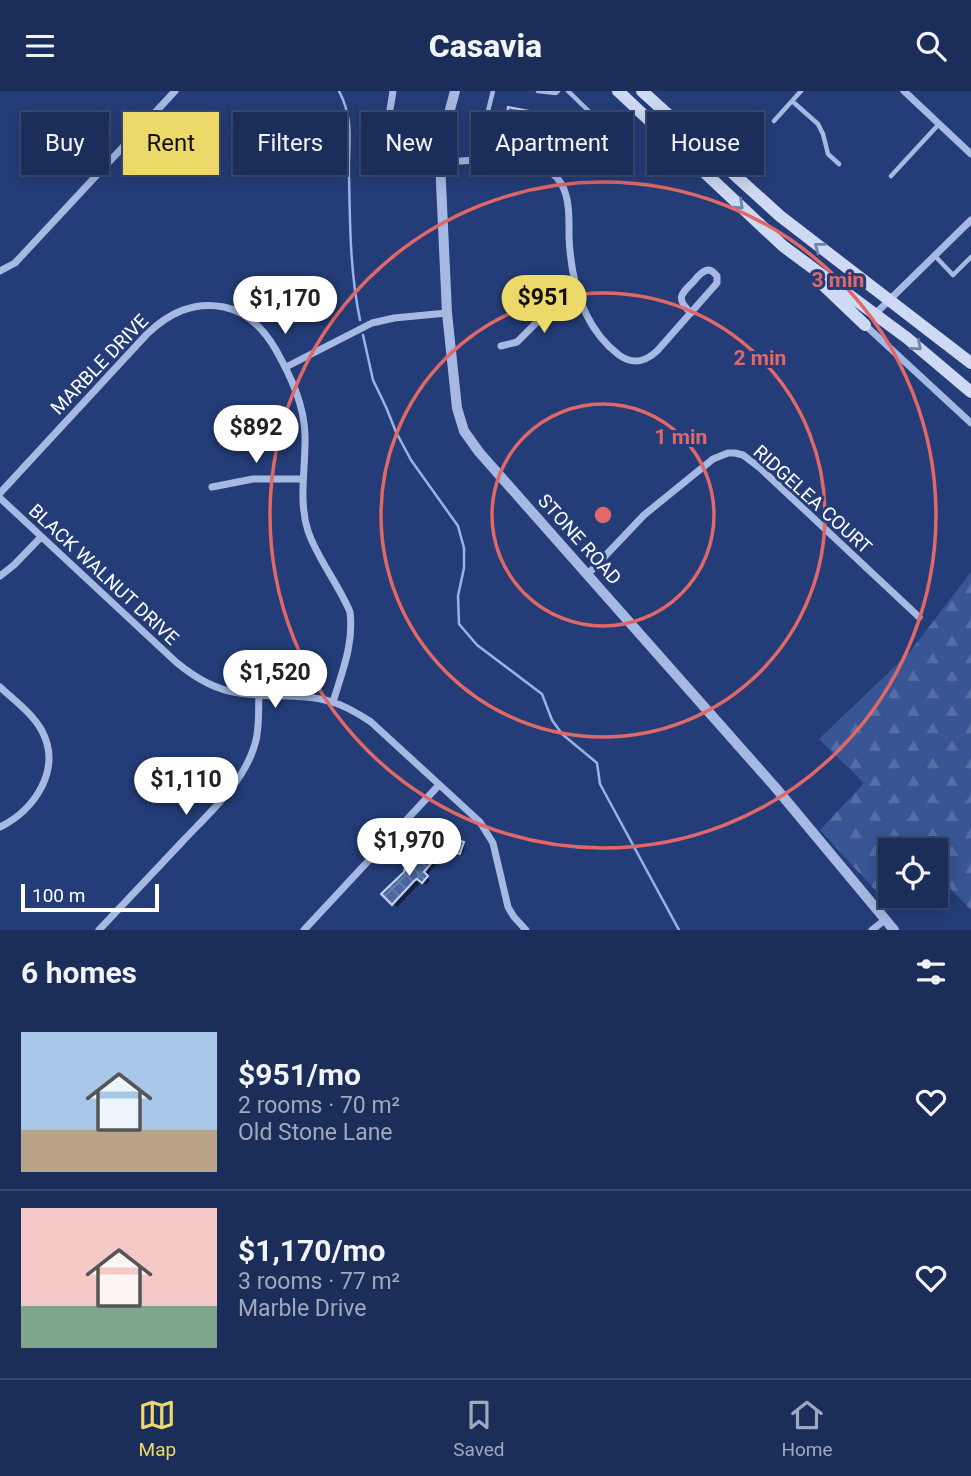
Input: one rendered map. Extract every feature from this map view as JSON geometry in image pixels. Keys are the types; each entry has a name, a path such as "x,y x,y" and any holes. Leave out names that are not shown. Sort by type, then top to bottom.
{"main road":[{"path":"618,91 865,325"},
{"path":"642,91 780,216 971,363"},
{"path":"783,246 908,338 971,392"}],"street":[{"path":"0,271 22,256 175,91"},
{"path":"391,112 393,91"},
{"name":"STONE ROAD","path":"449,112 455,91"},
{"path":"904,91 971,154"},
{"name":"STONE ROAD","path":"441,175 447,313 457,408 469,440 775,787 894,930"},
{"path":"553,175 563,187 568,205 571,265 579,297 590,320 606,343 622,358 636,362 650,357 691,313 717,283 717,276 713,271 702,273 682,292 683,305 691,313"},
{"path":"971,220 865,325 971,423"},
{"path":"501,346 517,342 551,308 579,297"},
{"name":"MARBLE DRIVE","path":"0,493 158,324 190,307 209,305 232,309 242,314 260,326 267,335 286,367 299,397 305,454 304,511 309,532 350,612 349,647 333,702"},
{"path":"286,367 372,323 447,313"},
{"name":"RIDGELEA COURT","path":"588,574 644,515 713,459 735,453 743,455 760,468 919,617"},
{"path":"212,487 253,479 303,479"},
{"name":"BLACK WALNUT DRIVE","path":"0,498 187,671 214,686 236,693 333,702 371,722 469,811 487,832 496,855 508,907 526,930"},
{"path":"0,576 41,537"},
{"path":"0,687 42,731 49,761 45,779 36,797 23,813 0,827"},
{"path":"99,930 238,778 255,745 259,695"},
{"path":"304,930 439,785"},
{"path":"873,930 886,919"}],"lane":[{"path":"488,112 493,91"},
{"path":"538,91 558,91"},
{"path":"556,178 605,127 568,91"},
{"path":"774,121 801,91"},
{"path":"792,101 818,124 828,154 839,164"},
{"path":"891,176 939,124"},
{"path":"935,256 953,275 971,257"}],"green space":[{"path":"971,572 971,910 948,886 948,838 878,838 878,887 875,890 820,830 864,783 819,739 909,653"}],"building":[{"path":"508,107 535,112 507,112"},
{"path":"439,835 464,842 460,854 435,848"},
{"path":"424,851 434,860 424,872 428,876 422,883 415,880 392,905 381,894"}],"waterway":[{"path":"339,91 347,113 350,133 351,248 360,320"},
{"path":"363,335 373,380 396,432 411,460 458,526 464,548 464,568 458,596 459,624 477,645 542,694 552,720 562,734 597,763 600,784 679,930"}]}
